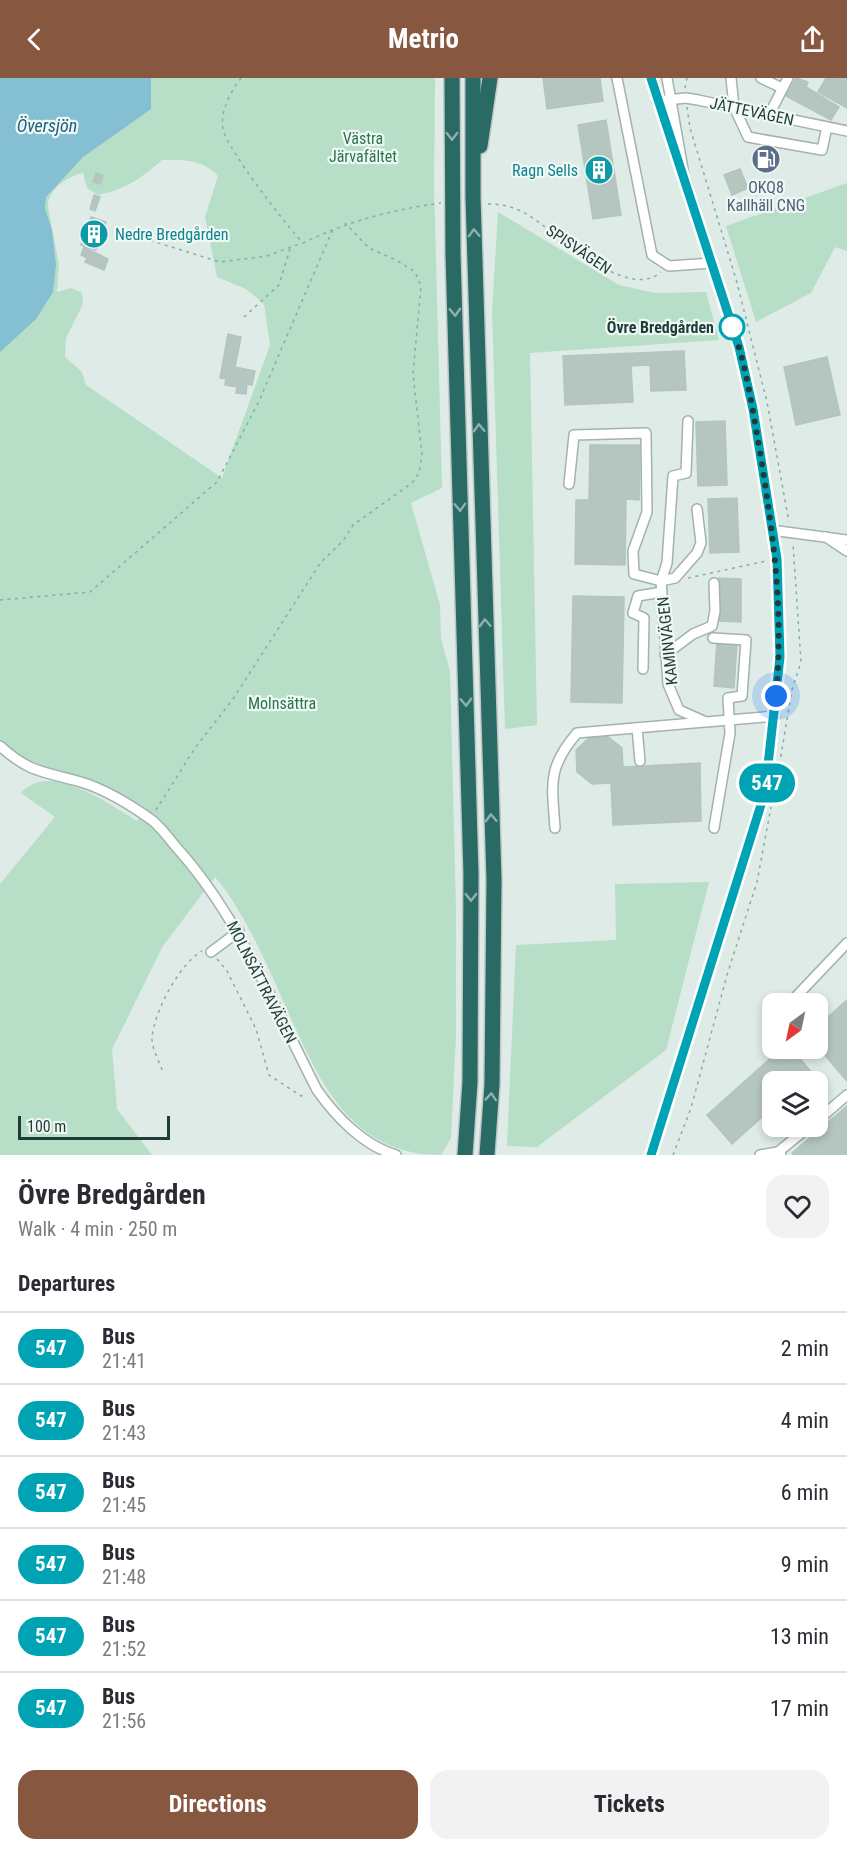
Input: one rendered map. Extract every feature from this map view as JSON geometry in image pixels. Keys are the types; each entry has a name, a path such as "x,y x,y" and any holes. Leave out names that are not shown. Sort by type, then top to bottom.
{"highway":[{"path":"452,78 453,254 471,874 470,1082 465,1155"},
{"path":"473,78 473,197 494,880 492,1084 487,1155"},
{"path":"473,197 490,78"}],"street":[{"path":"651,78 739,347 777,559 780,604 780,657 765,792 651,1155"},
{"path":"667,78 684,175"},
{"path":"731,78 734,107 748,137 822,150 827,127"},
{"path":"761,78 782,88"},
{"path":"769,115 788,78"},
{"path":"617,79 652,255 669,266 712,263"},
{"name":"JÄTTEVÄGEN","path":"657,101 686,98 847,131"},
{"name":"KAMINVÄGEN","path":"688,421 686,473 673,476 667,563 661,585 669,684 679,710 706,722 775,716"},
{"path":"569,484 574,435 646,433 647,512 633,551 634,573 661,585"},
{"path":"643,669 644,618 633,613 638,596 675,578 697,553 701,543 697,509"},
{"path":"771,530 791,530 847,540"},
{"path":"824,535 847,551"},
{"path":"665,655 693,634 712,626 715,612 714,583"},
{"path":"712,638 746,639 742,696 728,698 730,733 714,828"},
{"path":"555,828 551,781 561,752 577,733 706,722"},
{"path":"637,728 640,761"},
{"name":"MOLNSÄTTRAVÄGEN","path":"0,746 19,763 43,774 82,782 151,819 200,873 239,931 317,1090 332,1111 360,1135 396,1155"},
{"path":"211,952 239,931"},
{"path":"799,993 847,943"},
{"path":"828,1111 847,1095"},
{"path":"759,1155 780,1154 798,1137"}],"path":[{"path":"687,78 686,98 690,128 736,279 767,402 791,530"},
{"path":"238,79 223,112 223,132 285,224 303,243"},
{"path":"136,236 220,262 267,256 303,243 345,223 404,208 442,202"},
{"name":"SPISVÄGEN","path":"488,204 500,204 527,214 604,268 621,277 639,281 653,279 669,266"},
{"path":"151,819 195,748 233,699 321,562 343,541 353,525 412,483 419,473 422,454 413,374 421,286 415,272 396,260 369,248 345,223"},
{"path":"0,600 90,592 217,483 260,401 333,229"},
{"path":"244,317 279,285 290,248"},
{"path":"661,585 766,561"},
{"path":"162,1070 152,1041 165,998 191,957 205,950 211,952 227,971 256,1029 269,1075 301,1096 317,1090"}],"green space":[{"path":"0,78 435,78 434,185 442,488 411,503 440,605 441,639 450,671 456,909 456,1035 451,1138 441,1155 410,1152 384,1143 362,1129 344,1111 314,1066 247,924 215,877 163,946 112,1049 117,1109 152,1155 0,1155 0,884 55,817 21,793 33,784 47,781 63,783 95,796 137,821 145,810 96,781 23,760 0,740","holes":["162,160 199,163 218,176 205,217 217,277 246,289 264,304 270,345 222,478 86,385 82,372 65,357 66,338 83,304 82,293 71,288 57,292 59,265 48,207 51,195 65,181 83,173 87,188 98,195 107,193 132,182"]},
{"path":"847,183 847,251 835,247 811,293 756,322 726,226"},
{"path":"498,212 619,285 655,293 706,292 719,340 530,353 537,725 505,729 492,311"},
{"path":"709,882 666,1050 537,1147 507,1146 516,945 616,940 615,884"}],"water":[{"name":"Översjön","path":"0,78 151,78 151,109 83,157 46,197 45,208 52,230 56,265 53,292 36,319 0,352"}],"building":[{"path":"543,78 600,78 603,101 547,109"},
{"path":"796,78 808,82 806,87 839,107 831,120 786,96"},
{"path":"826,78 847,78 847,108 818,92"},
{"name":"Ragn Sells","path":"606,120 621,215 593,219 578,125"},
{"path":"773,149 778,163 760,169 755,155"},
{"path":"740,169 748,188 732,195 724,175"},
{"path":"96,173 103,176 100,184 93,182"},
{"path":"94,195 100,197 95,211 90,209"},
{"name":"Nedre Bredgården","path":"91,217 106,222 96,250 81,245"},
{"path":"84,247 108,259 104,270 85,262 87,258 81,255"},
{"path":"228,334 241,337 235,367 255,371 252,385 247,384 246,394 236,393 237,387 225,385 226,379 220,378"},
{"path":"684,351 686,390 651,391 650,365 631,366 633,402 565,405 563,356"},
{"path":"827,357 840,415 796,425 784,367"},
{"path":"725,421 727,485 698,486 696,422"},
{"path":"590,445 640,445 639,500 626,499 625,565 575,564 576,500 589,500"},
{"path":"737,498 739,552 710,553 708,499"},
{"path":"719,578 741,579 741,622 719,621"},
{"path":"573,596 624,597 622,703 571,702"},
{"path":"717,641 737,643 734,688 714,686"},
{"path":"607,736 622,748 623,767 700,763 701,821 613,825 611,783 592,784 577,772 576,750 589,738"},
{"path":"847,1000 847,1081 828,1059 828,1017"},
{"path":"770,1059 800,1059 810,1071 762,1071 762,1117 732,1144 707,1115"},
{"path":"847,1106 847,1155 794,1155 792,1153 811,1137 828,1137 828,1122"}],"bus line":[{"name":"547","path":"651,78 739,347 753,409 777,559 780,657 765,792 651,1155"}],"place":[{"name":"OKQ8 Kallhäll CNG","path":"766,159"},
{"name":"Ragn Sells","path":"599,170"},
{"name":"Nedre Bredgården","path":"94,234"},
{"name":"Övre Bredgården","path":"732,327"}],"route":[{"path":"732,327 739,347 753,409 777,559 780,657 776,696"}],"park label":[{"name":"Västra Järvafältet","path":"363,147"},
{"name":"Molnsättra","path":"282,703"}]}
